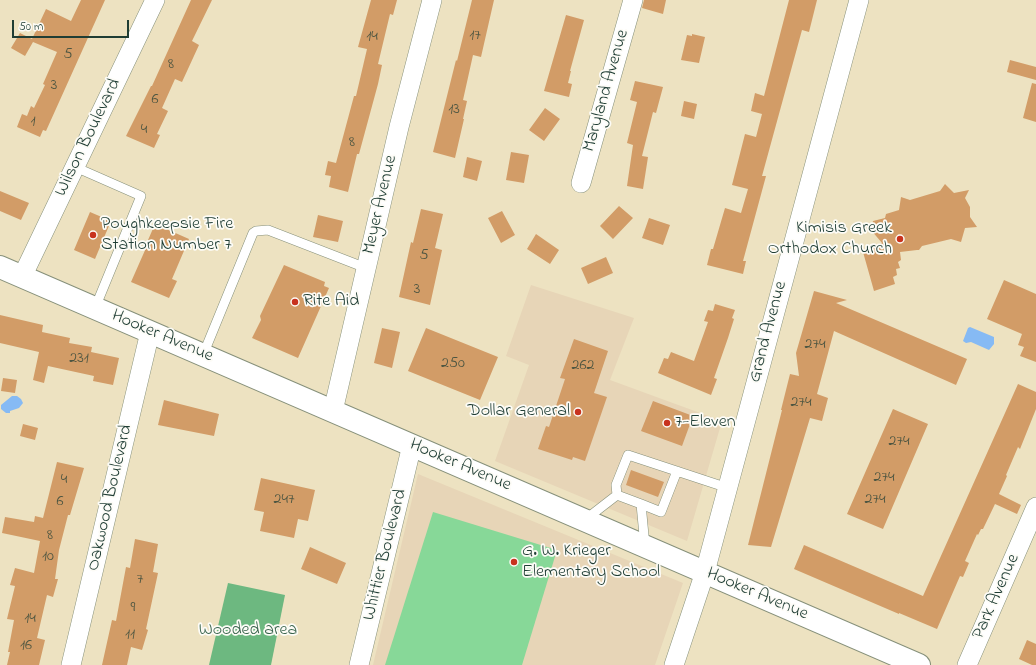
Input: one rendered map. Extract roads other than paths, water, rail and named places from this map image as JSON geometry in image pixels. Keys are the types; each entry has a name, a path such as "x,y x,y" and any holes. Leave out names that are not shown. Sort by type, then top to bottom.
{"street":[{"name":"Wilson Boulevard","path":"22,276 155,0"},
{"name":"Meyer Avenue","path":"333,411 399,127 432,0"},
{"name":"Maryland Avenue","path":"581,183 633,0"},
{"name":"Grand Avenue","path":"674,665 705,572 858,0"},
{"name":"Hooker Avenue","path":"0,267 919,665"},
{"name":"Oakwood Boulevard","path":"71,665 150,332"},
{"name":"Whittier Boulevard","path":"359,665 412,445"},
{"name":"Park Avenue","path":"967,665 1036,506"}],"lane":[{"path":"75,167 141,196 95,308"},
{"path":"204,355 253,233 256,230 268,230 366,268"},
{"path":"617,495 616,485 628,455 728,488"},
{"path":"617,495 661,512 677,471"},
{"path":"585,520 617,495"},
{"path":"641,504 646,546"}],"water":[{"path":"970,327 994,337 994,344 989,350 971,342 966,343 963,341 968,328"},
{"path":"12,396 17,396 23,403 19,408 10,411 10,413 6,413 1,409 1,405"}],"place":[{"name":"Poughkeepsie Fire Station Number 7","path":"93,235"},
{"name":"Kimisis Greek Orthodox Church","path":"900,239"},
{"name":"Rite Aid","path":"295,302"},
{"name":"Dollar General","path":"578,412"},
{"name":"7-Eleven","path":"667,423"},
{"name":"G. W. Krieger Elementary School","path":"514,562"}],"park label":[{"name":"Wooded area","path":"248,631"}]}
